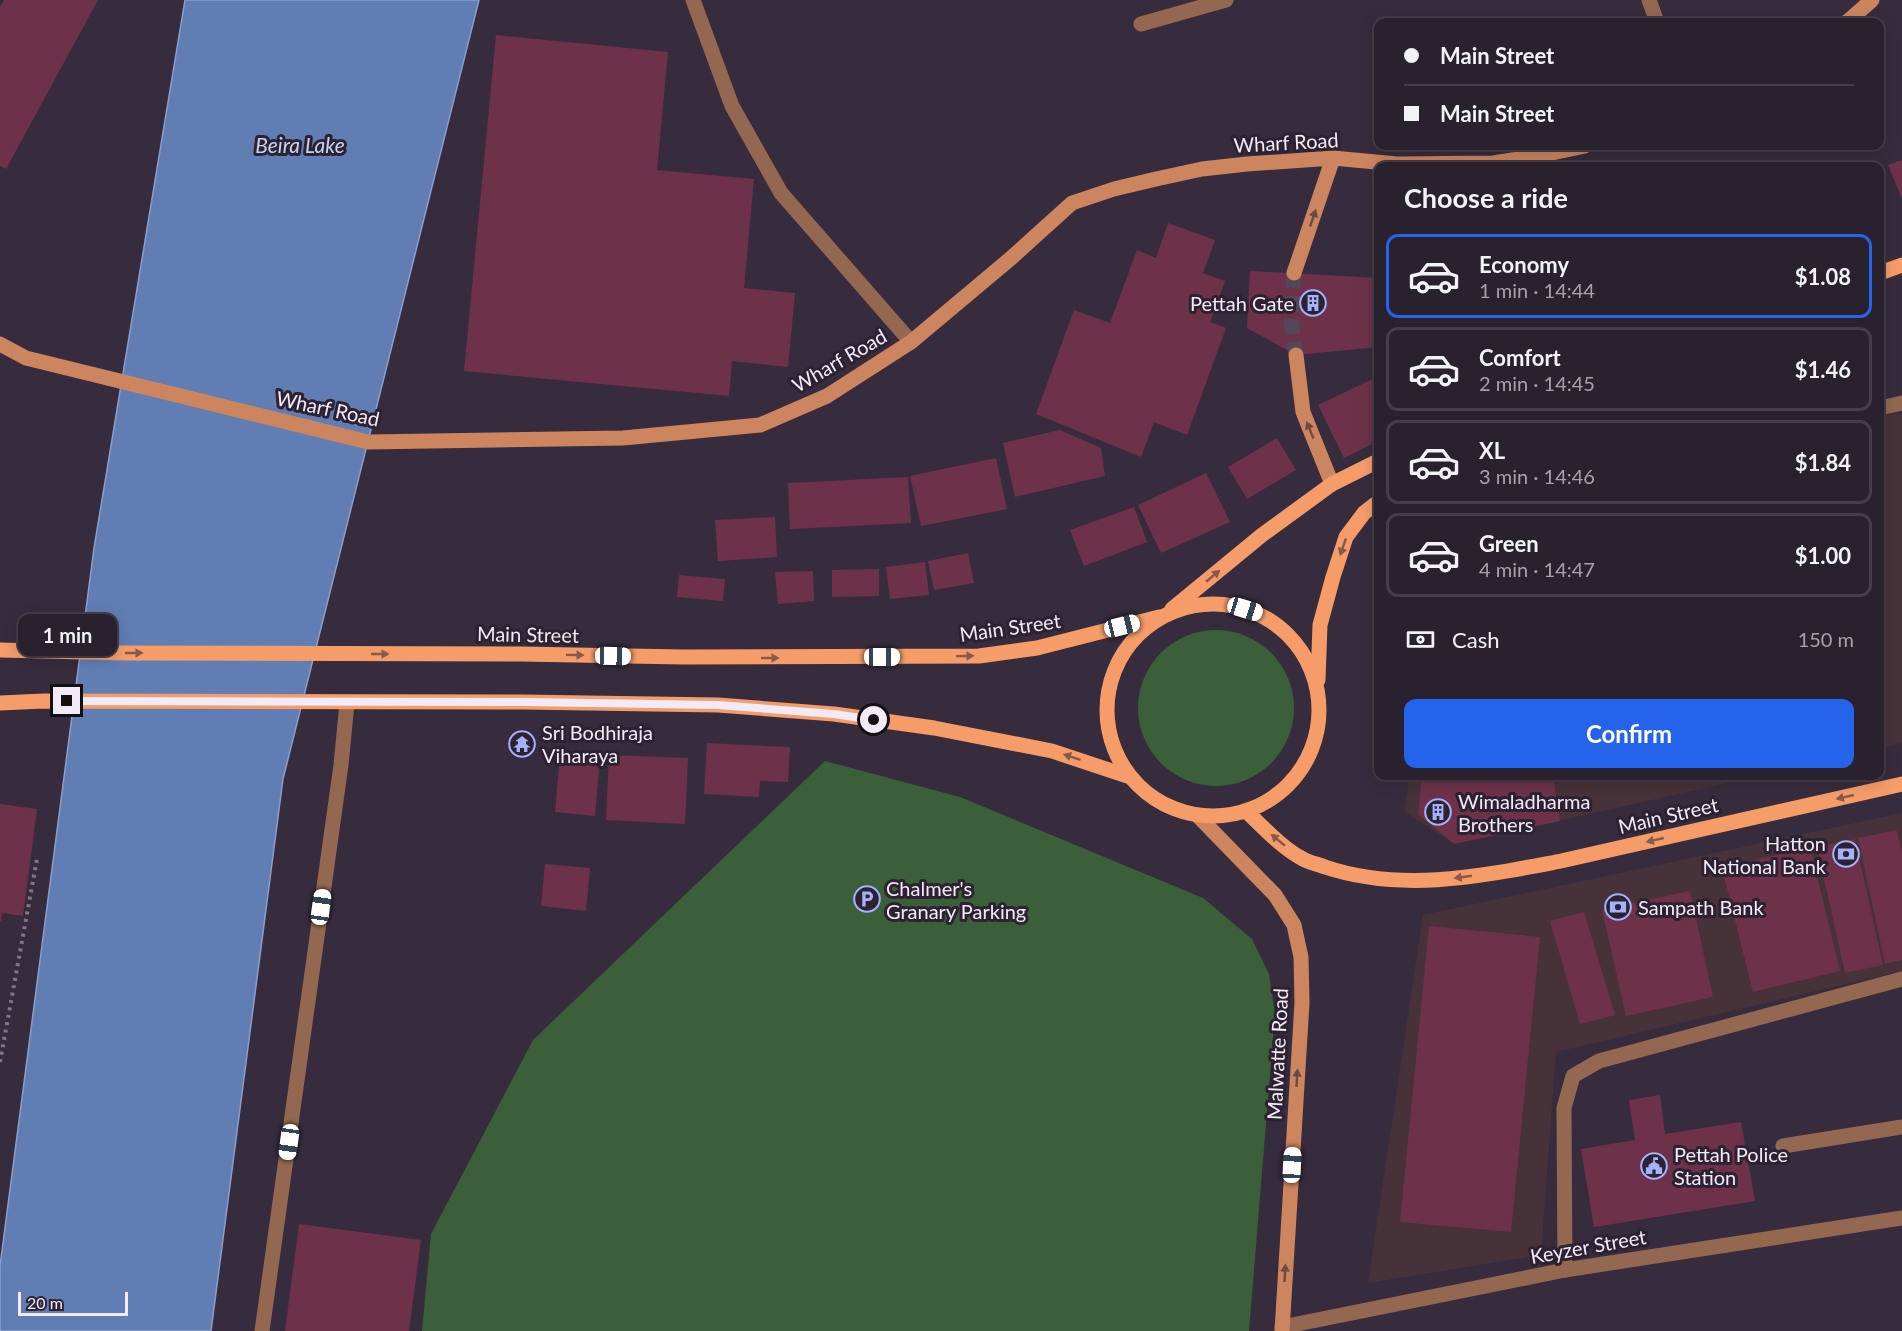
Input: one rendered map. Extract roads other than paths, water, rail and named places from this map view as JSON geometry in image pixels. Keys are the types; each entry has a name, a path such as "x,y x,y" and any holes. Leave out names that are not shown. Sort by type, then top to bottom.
{"main road":[{"path":"1852,18 1872,0"},
{"name":"Wharf Road","path":"1499,162 1566,150"},
{"name":"Wharf Road","path":"0,344 26,357 368,442 623,438 760,425 827,396 910,342 1010,259 1072,203 1114,189 1203,169 1333,158 1376,162"},
{"path":"1294,273 1333,158"},
{"path":"1884,272 1902,265"},
{"path":"1296,356 1303,411 1332,484"},
{"path":"1374,463 1332,484 1262,535 1131,640 1112,671 1105,707 1110,743 1127,776 1147,795 1171,809 1197,816 1223,817 1247,812 1282,792 1307,762 1319,725 1317,686 1320,625 1346,537 1364,513 1374,505"},
{"path":"1164,615 1198,604 1230,605 1260,614 1286,632 1293,640 1306,657 1317,686"},
{"name":"Main Street","path":"0,650 682,657 979,656 1037,648 1164,615"},
{"path":"0,703 44,701 523,702 718,705 834,714 934,728 1052,751 1127,776"},
{"name":"Main Street","path":"1247,812 1277,840 1303,859 1345,873 1395,881 1428,882 1561,861 1902,784"},
{"name":"Malwatte Road","path":"1197,816 1275,895 1294,925 1301,957 1302,1003 1282,1329"}],"street":[{"path":"693,0 732,106 781,193 910,342"},
{"path":"1141,24 1226,0"},
{"path":"1649,0 1656,18"},
{"path":"1884,407 1902,404"},
{"path":"262,1331 338,789 346,703"},
{"path":"1565,1270 1564,1108 1573,1076 1599,1061 1902,979"},
{"path":"1783,1146 1902,1127"},
{"name":"Keyzer Street","path":"1282,1329 1565,1270 1902,1218"}],"water":[{"name":"Beira Lake","path":"185,0 479,0 283,779 211,1331 0,1331 0,1266 94,548"}],"tunnel":[{"path":"1294,273 1291,322 1296,355"}],"place":[{"name":"Pettah Gate","path":"1313,303"},
{"name":"Sri Bodhiraja Viharaya","path":"522,744"},
{"name":"Wimaladharma Brothers","path":"1438,812"},
{"name":"Hatton National Bank","path":"1846,854"},
{"name":"Chalmer's Granary Parking","path":"867,899"},
{"name":"Sampath Bank","path":"1618,907"},
{"name":"Pettah Police Station","path":"1654,1166"}]}
